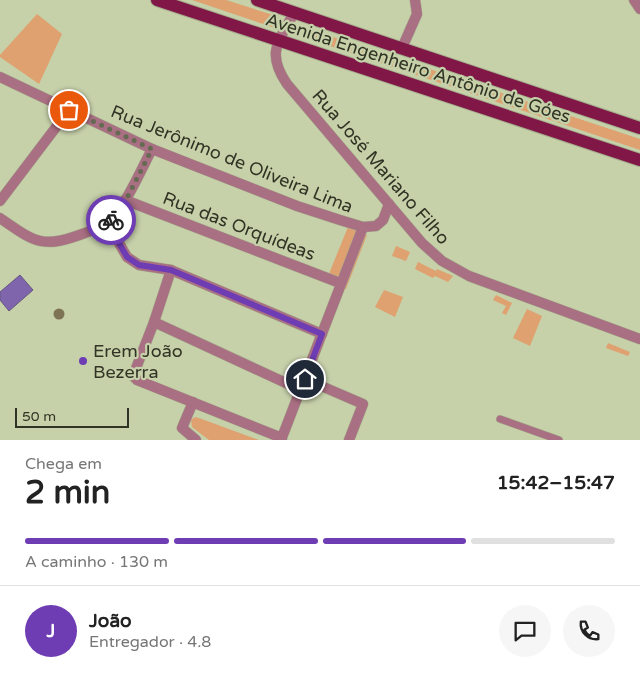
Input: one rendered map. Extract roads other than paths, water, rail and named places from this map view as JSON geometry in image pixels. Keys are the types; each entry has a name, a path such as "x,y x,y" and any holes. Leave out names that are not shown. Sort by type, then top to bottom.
{"main road":[{"name":"Avenida Engenheiro Antônio de Góes","path":"157,0 640,160"},
{"name":"Avenida Engenheiro Antônio de Góes","path":"257,0 640,128"}],"street":[{"path":"402,48 417,14 415,0"},
{"path":"634,0 640,9"},
{"name":"Rua José Mariano Filho","path":"294,13 278,40 275,63 279,74 422,243 452,268 500,288 640,339"},
{"name":"Rua Jerônimo de Oliveira Lima","path":"0,77 152,149 297,206 363,228 376,226 380,223 389,204"},
{"path":"0,200 69,110"},
{"path":"0,218 29,238 44,242 68,239 108,224 126,200 152,149"},
{"name":"Rua das Orquídeas","path":"126,200 340,283"},
{"path":"108,224 127,257 139,265 171,270 322,334"},
{"path":"171,270 154,322 133,376 137,380 281,439 340,283 363,228"},
{"path":"154,322 301,390"},
{"path":"305,379 364,404 349,440"},
{"path":"193,402 182,428 196,440"}],"lane":[{"path":"500,419 559,440"}],"place":[{"name":"Erem João Bezerra","path":"83,361"}]}
